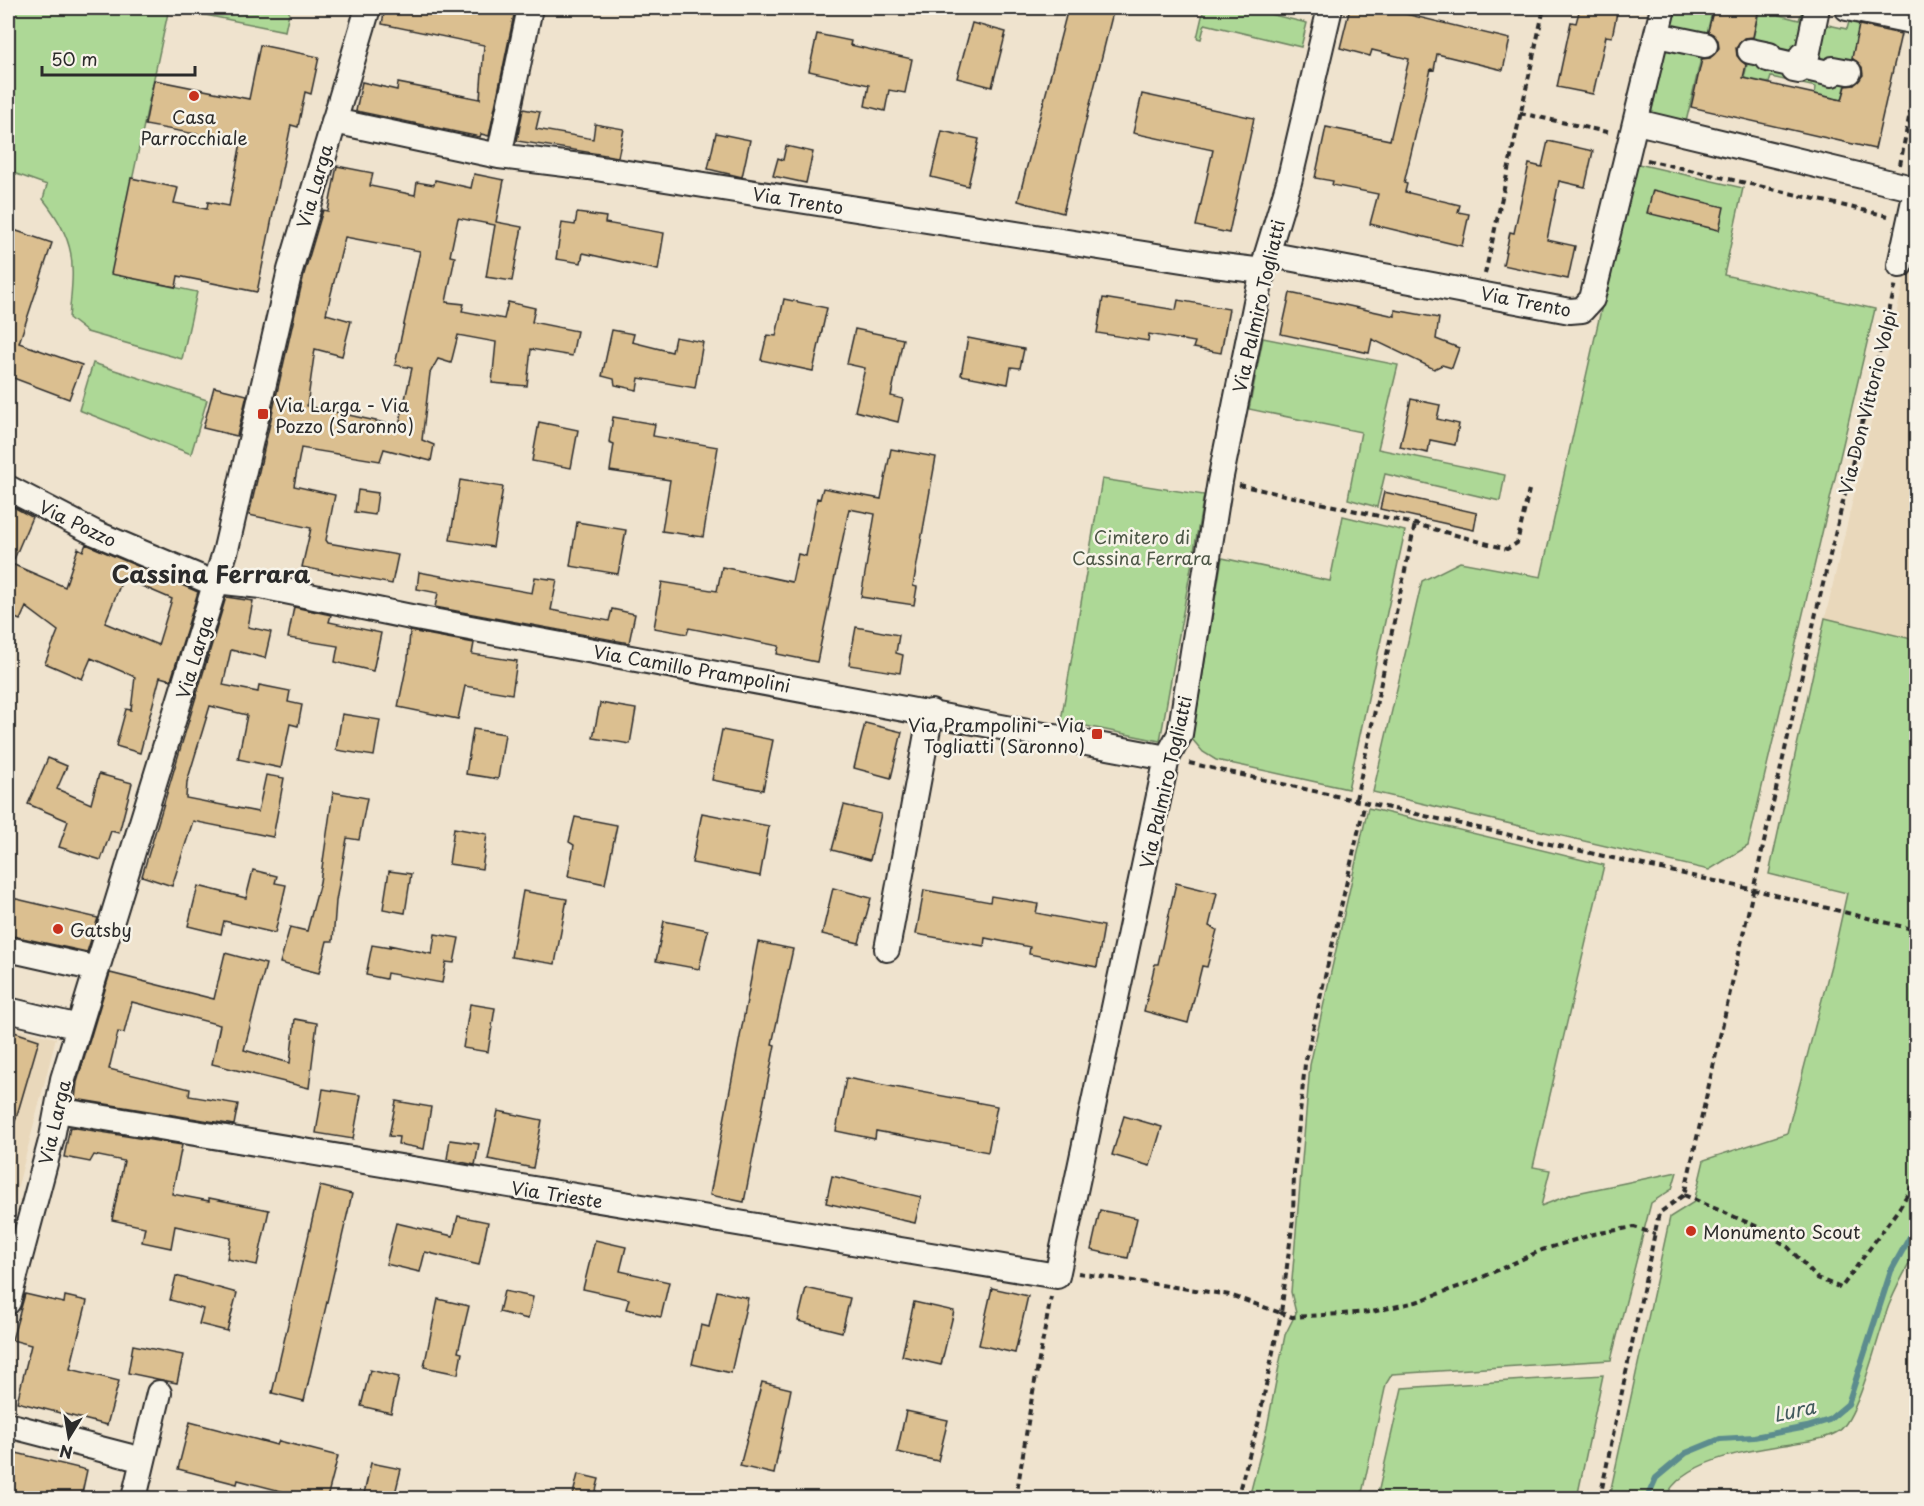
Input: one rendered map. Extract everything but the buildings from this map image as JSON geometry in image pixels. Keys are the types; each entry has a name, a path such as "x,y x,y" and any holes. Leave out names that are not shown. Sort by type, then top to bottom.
{"street":[{"name":"Via Larga","path":"8,1302 79,1028 216,581 290,270 368,8"},
{"path":"499,156 530,8"},
{"name":"Via Palmiro Togliatti","path":"1057,1276 1167,758 1180,734 1220,481 1265,262 1289,182 1330,8"},
{"name":"Via Trento","path":"334,121 499,156 590,167 1214,265 1265,262 1481,292 1570,311 1582,310 1588,306 1634,132 1663,8"},
{"path":"1796,74 1802,55 1807,56 1817,8"},
{"path":"1847,8 1917,22"},
{"path":"1657,34 1705,45"},
{"path":"1750,51 1769,55 1768,59 1796,74 1832,74 1833,69 1849,72"},
{"path":"1634,132 1910,188 1900,265"},
{"name":"Via Pozzo","path":"8,488 96,533 195,578 216,581"},
{"name":"Via Camillo Prampolini","path":"216,581 261,586 411,617 931,712 1167,758"},
{"path":"887,949 931,712"},
{"path":"8,949 97,969"},
{"path":"8,1010 79,1028"},
{"name":"Via Trieste","path":"57,1110 1057,1276"},
{"path":"134,1498 159,1393"},
{"path":"8,1425 143,1460"}],"path":[{"path":"1481,292 1544,8"},
{"path":"1520,113 1603,129 1634,132 1637,157 1889,217 1910,188 1917,81"},
{"name":"Via Don Vittorio Volpi","path":"1684,1195 1816,613 1900,265"},
{"path":"1220,481 1415,524 1496,547 1512,548 1519,537 1529,490"},
{"path":"1356,799 1415,524"},
{"path":"1167,758 1755,890 1917,930"},
{"path":"1237,1498 1258,1424 1281,1313 1293,1219 1294,1173 1305,1064 1365,802"},
{"path":"1600,1498 1659,1213 1684,1195 1758,1227 1788,1247 1817,1278 1841,1288 1917,1180"},
{"path":"1017,1498 1046,1316 1057,1276 1074,1272 1230,1295 1292,1317 1372,1312 1416,1302 1474,1281 1542,1250 1594,1234 1634,1227 1654,1234"}],"shaded area":[{"path":"1916,230 1916,640 1825,618"},
{"path":"8,1027 56,1038 8,1225"}],"green space":[{"path":"8,8 169,8 112,274 197,292 182,359 87,332 69,318 72,283 71,255 63,229 43,199 47,185 8,171"},
{"path":"170,8 290,8 285,31"},
{"path":"1204,8 1244,8 1307,23 1301,47 1205,24 1201,39 1197,38"},
{"path":"1675,8 1713,8 1685,126 1650,118"},
{"path":"1760,8 1781,8 1779,15 1799,20 1803,8 1822,8 1819,23 1847,29 1849,22 1860,25 1842,100 1815,94 1816,87 1771,77 1769,83 1744,78"},
{"path":"1634,163 1743,188 1724,275 1875,309 1748,846 1709,870 1373,792 1422,581 1460,562 1541,577"},
{"path":"1263,338 1398,365 1378,449 1505,475 1500,501 1385,474 1377,507 1348,499 1361,432 1249,409"},
{"path":"93,363 207,400 191,454 79,410"},
{"name":"Cimitero di Cassina Ferrara","path":"1102,479 1204,495 1160,741 1061,721"},
{"path":"1343,516 1405,531 1348,789 1216,760 1203,752 1192,739 1222,558 1330,581"},
{"path":"1825,618 1916,640 1916,1252 1889,1305 1854,1409 1839,1431 1809,1441 1720,1458 1687,1474 1674,1484 1665,1498 1609,1498 1670,1217 1694,1202 1704,1160 1787,1133 1831,965 1847,893 1769,874"},
{"path":"1368,808 1604,865 1533,1167 1550,1170 1541,1206 1572,1194 1677,1172 1672,1189 1651,1203 1611,1360 1392,1374 1386,1384 1361,1498 1249,1498 1267,1428 1285,1335 1296,1313 1291,1292 1310,1065"},
{"path":"1603,1375 1577,1498 1377,1498 1402,1388"}],"waterway":[{"name":"Lura","path":"1647,1498 1656,1478 1686,1453 1720,1439 1754,1437 1807,1427 1829,1420 1848,1404 1891,1271 1916,1226"}],"place":[{"name":"Casa Parrocchiale","path":"194,96"},
{"name":"Via Larga - Via Pozzo (Saronno)","path":"263,414"},
{"name":"Via Prampolini - Via Togliatti (Saronno)","path":"1097,734"},
{"name":"Gatsby","path":"58,929"},
{"name":"Monumento Scout","path":"1691,1231"}],"district":[{"name":"Cassina Ferrara","path":"211,573"}]}
